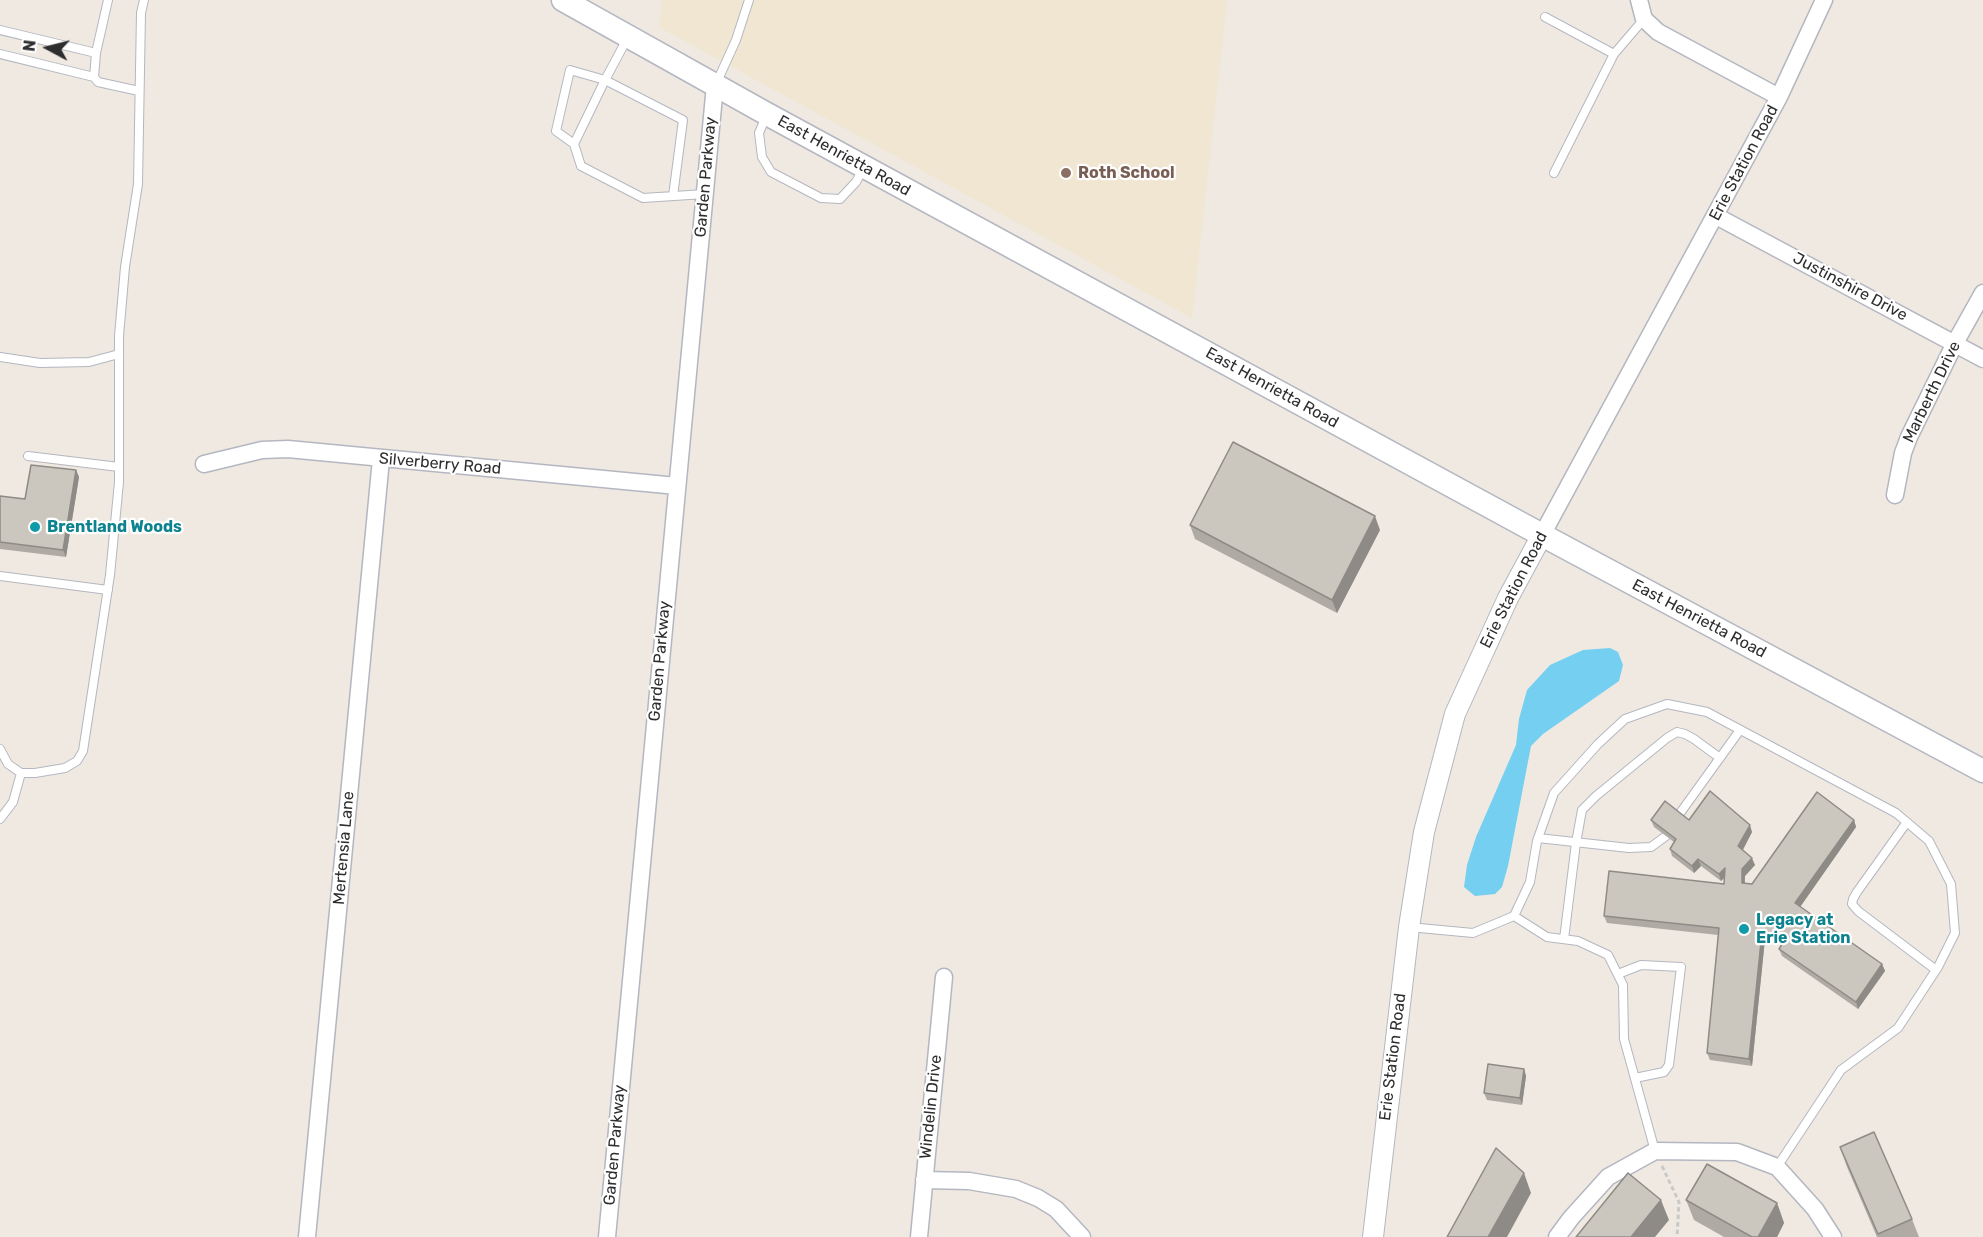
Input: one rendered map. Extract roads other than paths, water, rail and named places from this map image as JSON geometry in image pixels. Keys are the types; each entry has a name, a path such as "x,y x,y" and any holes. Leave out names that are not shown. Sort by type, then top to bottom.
{"main road":[{"name":"East Henrietta Road","path":"563,0 767,114 1542,535 1983,771"}],"street":[{"path":"1639,0 1644,19 1658,32 1779,97"},
{"name":"Erie Station Road","path":"1373,1237 1409,927 1424,832 1455,714 1499,616 1779,97 1824,0"},
{"name":"Garden Parkway","path":"606,1237 715,85"},
{"name":"Justinshire Drive","path":"1716,216 1983,359"},
{"name":"Marberth Drive","path":"1895,495 1903,453 1909,437 1983,293"},
{"name":"Silverberry Road","path":"204,464 262,450 288,449 677,486"},
{"name":"Mertensia Lane","path":"307,1237 381,459"},
{"name":"Windelin Drive","path":"919,1237 944,977"},
{"path":"1557,1237 1571,1218 1608,1178 1655,1150 1737,1152 1777,1167 1815,1209 1833,1237"},
{"path":"924,1180 969,1181 1016,1189 1056,1209 1082,1237"}],"lane":[{"path":"93,77 96,52 108,0"},
{"path":"0,749 8,764 21,773 35,774 65,768 77,761 83,751 108,590 119,467 119,354 125,267 138,184 141,13 144,0"},
{"path":"715,85 736,40 749,0"},
{"path":"1545,17 1614,54"},
{"path":"1554,173 1614,54 1644,19"},
{"path":"0,30 96,52"},
{"path":"574,144 628,37"},
{"path":"0,54 139,91"},
{"path":"673,196 683,120 605,80 570,70 556,131 574,144 581,166 643,198 705,194"},
{"path":"767,114 759,133 762,158 771,172 821,198 840,199 856,183 864,166"},
{"path":"0,357 40,363 89,362 119,354"},
{"path":"28,456 119,467"},
{"path":"0,576 108,590"},
{"path":"1409,927 1473,933 1514,916 1530,882 1538,838 1554,794 1598,744 1625,719 1667,704 1707,712 1896,813 1929,841 1951,884 1955,933 1936,970 1898,1028 1841,1070 1777,1167"},
{"path":"1678,816 1740,730"},
{"path":"1564,939 1582,810 1666,738 1677,732 1686,734 1720,758"},
{"path":"0,819 13,802 21,773"},
{"path":"1907,822 1857,892 1852,904 1936,970"},
{"path":"1538,838 1629,848 1651,847 1665,836"},
{"path":"1514,916 1547,937 1578,941 1608,955 1623,985 1624,1039 1655,1150"},
{"path":"1618,974 1641,964 1681,967 1669,1065 1664,1072 1635,1078"}],"water":[{"path":"1610,648 1618,652 1623,665 1619,681 1543,734 1531,746 1502,887 1495,894 1475,896 1464,887 1467,865 1476,837 1516,745 1519,719 1527,690 1550,665 1583,650"}],"place":[{"name":"Roth School","path":"1066,173"},
{"name":"Brentland Woods","path":"35,527"},
{"name":"Legacy at Erie Station","path":"1744,929"}]}
